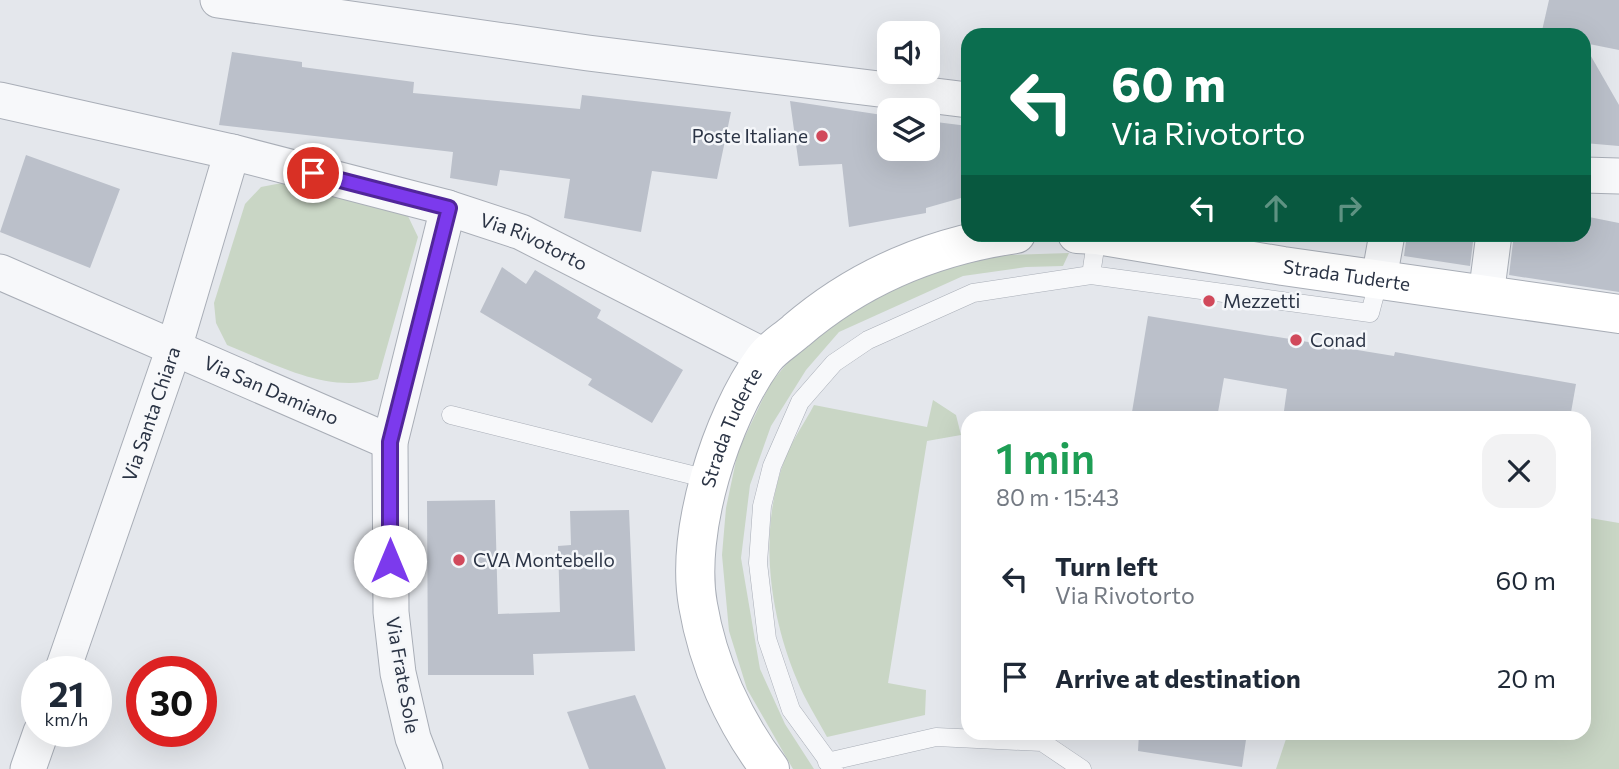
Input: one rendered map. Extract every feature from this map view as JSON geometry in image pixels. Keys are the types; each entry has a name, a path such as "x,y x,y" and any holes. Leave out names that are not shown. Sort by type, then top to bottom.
{"main road":[{"name":"Strada Tuderte","path":"770,769 743,732 709,652 697,603 697,546 708,479 732,413 766,357 831,301 900,263 966,242"},
{"name":"Strada Tuderte","path":"1143,242 1203,251 1281,283 1379,279 1619,314"}],"street":[{"path":"218,0 589,53 961,99"},
{"name":"Via Rivotorto","path":"0,100 232,152 449,208 521,232 766,357"},
{"name":"Via Santa Chiara","path":"68,656 174,348 232,152"},
{"name":"Via Frate Sole","path":"425,769 413,738 398,673 391,612 390,442 449,208"},
{"path":"1379,279 1386,242"},
{"path":"1486,296 1493,242"},
{"name":"Via San Damiano","path":"0,272 390,442"},
{"path":"28,769 36,747"}],"lane":[{"path":"1091,275 1096,242"},
{"path":"1195,289 1203,251"},
{"path":"961,738 936,737 831,765 791,710 767,639 758,563 762,506 772,466 800,402 834,363 868,340 973,293 1091,275 1195,289 1281,283"},
{"path":"451,415 708,479"},
{"path":"1000,740 1042,742 1082,769"}],"green space":[{"path":"287,182 407,214 418,237 378,379 340,383 301,375 227,345 216,323 214,303 245,204 261,187"},
{"path":"1069,253 1063,266 1026,267 963,276 839,332 806,370 771,426 750,485 741,558 760,669 785,724 814,769 793,769 747,689 729,631 722,555 726,508 738,451 770,384 812,333 893,286 976,256"},
{"path":"933,400 956,415 961,435 927,441 888,683 926,690 925,715 827,737 797,680 779,626 773,598 770,540 777,483 786,456 814,405 927,427"},
{"path":"1591,518 1619,523 1619,769 1276,769 1286,740 1591,740"}],"building":[{"path":"1549,0 1619,0 1619,50 1591,44 1591,28 1543,28"},
{"path":"232,52 302,62 302,67 414,82 413,93 580,109 582,95 731,112 717,179 652,171 641,232 564,218 570,179 500,170 497,186 450,178 453,152 219,125"},
{"path":"1591,56 1619,105 1619,146 1591,144"},
{"path":"790,101 877,114 877,161 940,161 940,122 961,125 961,198 926,208 926,213 849,227 842,164 799,166"},
{"path":"26,155 120,189 90,268 0,232"},
{"path":"1591,217 1619,223 1619,292 1509,275 1513,242 1591,242"},
{"path":"1406,242 1473,242 1470,266 1404,256"},
{"path":"502,267 526,284 535,270 601,310 597,318 683,370 652,423 588,385 592,379 480,312"},
{"path":"1148,316 1394,356 1395,352 1576,384 1571,411 1284,411 1287,389 1224,378 1218,411 1132,411"},
{"path":"495,500 498,614 560,612 558,546 571,545 570,511 629,510 635,651 533,654 534,675 428,675 427,501"},
{"path":"635,695 666,769 589,769 567,712"},
{"path":"1139,740 1246,740 1242,767 1138,751"}],"place":[{"name":"Poste Italiane","path":"822,136"},
{"name":"Mezzetti","path":"1209,301"},
{"name":"Conad","path":"1296,340"},
{"name":"CVA Montebello","path":"459,560"}],"route":[{"path":"313,173 449,208 390,442 390,561"}]}
